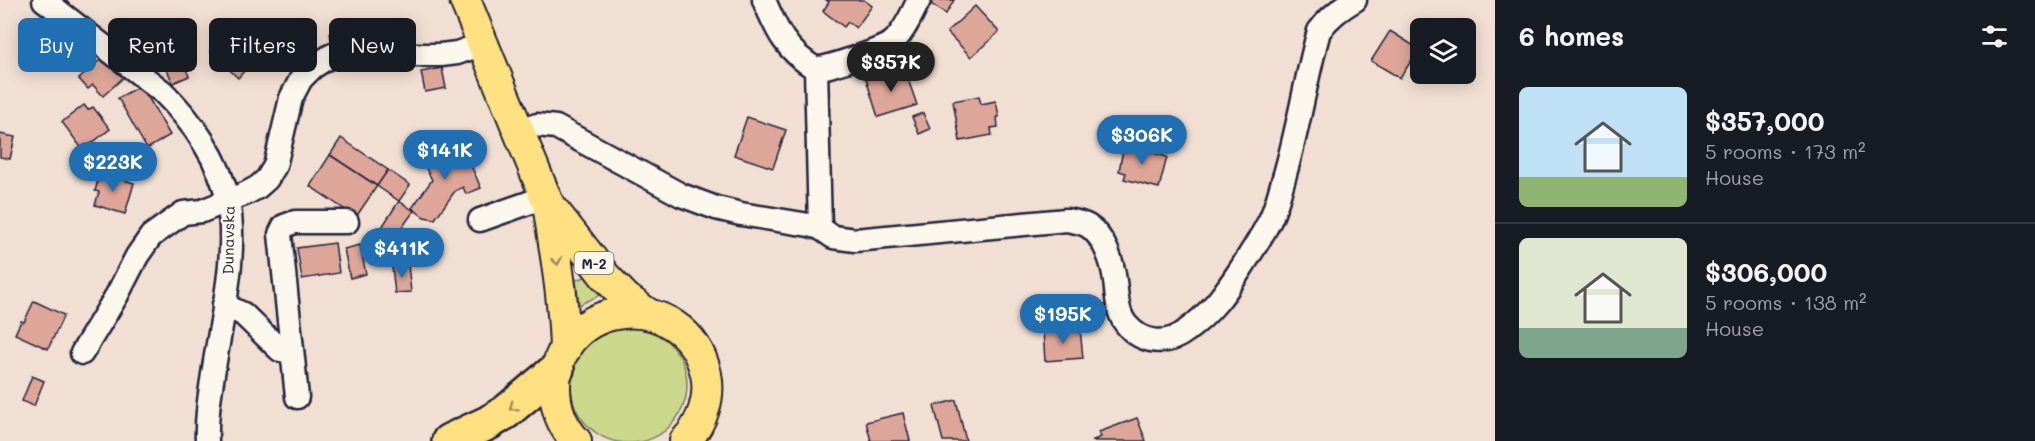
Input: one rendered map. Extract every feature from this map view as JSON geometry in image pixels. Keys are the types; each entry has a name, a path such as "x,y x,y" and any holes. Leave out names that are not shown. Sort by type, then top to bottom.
{"highway":[{"path":"449,441 506,412 561,359"}],"main road":[{"name":"M-2","path":"465,0 547,200 565,317 561,359 555,381 557,406 564,424 576,441"},
{"name":"M-2","path":"547,200 605,276 626,298 648,314"},
{"name":"M-2","path":"561,359 583,329 607,316 621,312 648,314 661,318 678,328 699,353 707,379 705,405 691,437"}],"street":[{"path":"44,0 163,92 190,120 209,152 228,199 202,210 183,213 151,236 137,256 117,295 82,353"},
{"path":"764,0 778,33 786,45 803,61 816,69 831,67 894,42 919,0"},
{"path":"519,130 537,126 555,127 681,195 716,208 741,214 820,228 833,237 855,240 1066,220 1082,223 1090,227 1099,238 1109,256 1120,312 1125,322 1134,333 1158,342 1181,335 1203,318 1222,298 1271,219 1294,144 1319,31 1338,10 1355,0"},
{"name":"Dunavska","path":"207,441 207,413 224,305 231,225 228,199 258,187 267,179 275,166 291,98 301,80 313,67 332,55 441,55 457,53 483,44"},
{"path":"816,69 820,228"},
{"path":"480,220 547,200"},
{"path":"297,397 280,234 284,226 295,222 347,222"},
{"path":"224,305 243,314 280,350 292,352"}],"green space":[{"path":"596,273 609,291 579,305 576,280"},
{"path":"618,328 640,328 661,337 677,353 686,374 686,396 677,417 661,433 640,442 618,442 597,433 581,417 572,396 572,374 581,353 597,337"}],"building":[{"path":"826,0 864,0 872,6 856,28 848,22 844,27 823,11 829,2"},
{"path":"933,0 954,0 946,14 931,4"},
{"path":"975,6 999,32 971,57 947,32"},
{"path":"1390,31 1410,43 1410,63 1400,78 1371,61"},
{"path":"105,55 108,58 108,72 121,72 125,76 103,96 93,85 88,89 79,79 87,72 96,72 96,63"},
{"path":"442,68 446,88 425,92 421,72"},
{"path":"900,68 904,80 908,79 917,105 878,117 866,79"},
{"path":"168,72 187,72 189,76 173,83"},
{"path":"232,72 243,72 238,78"},
{"path":"141,85 170,135 147,149 118,98"},
{"path":"979,96 981,104 996,101 998,127 991,128 992,135 960,141 953,101"},
{"path":"84,105 88,110 93,107 110,129 83,150 62,122"},
{"path":"923,113 930,129 919,134 912,117"},
{"path":"747,117 786,130 773,168 734,155"},
{"path":"0,134 15,137 10,159 0,157"},
{"path":"341,138 388,170 377,186 330,155"},
{"path":"1124,144 1167,157 1159,188 1124,179 1126,173 1119,171"},
{"path":"449,145 455,156 465,152 481,188 466,194 463,187 455,191 435,219 424,217 412,208 432,180 421,159"},
{"path":"330,155 377,186 356,217 310,186"},
{"path":"388,170 410,185 399,201 377,186"},
{"path":"100,173 134,183 125,214 95,205 99,192 95,191"},
{"path":"399,201 414,211 396,236 382,227"},
{"path":"335,243 339,273 302,279 297,248"},
{"path":"360,245 366,274 350,278 344,249"},
{"path":"408,265 411,292 395,293 392,267"},
{"path":"34,301 64,315 48,349 15,334 21,321 24,322"},
{"path":"1080,329 1083,358 1045,361 1043,331"},
{"path":"32,376 44,381 34,406 22,401"},
{"path":"956,400 966,441 943,441 934,406"},
{"path":"903,413 910,441 871,441 866,422"},
{"path":"1137,418 1146,441 1091,441 1101,437 1099,432"}]}
